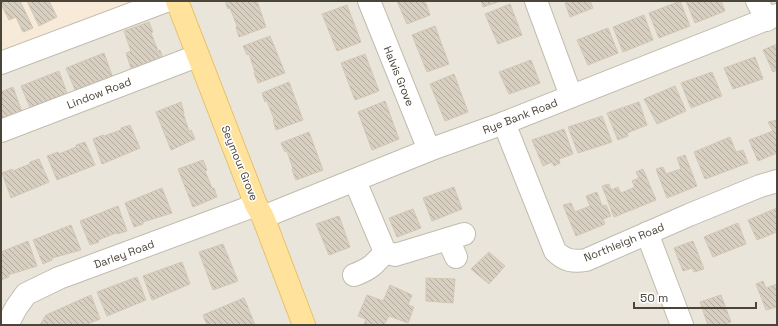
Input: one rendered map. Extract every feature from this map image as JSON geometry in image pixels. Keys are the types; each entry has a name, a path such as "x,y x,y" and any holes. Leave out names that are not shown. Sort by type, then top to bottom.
{"main road":[{"name":"Seymour Grove","path":"177,1 197,56 304,325"}],"street":[{"path":"1,63 166,1"},
{"name":"Halvis Grove","path":"369,1 429,150"},
{"path":"536,1 571,96"},
{"name":"Rye Bank Road","path":"259,211 355,180 429,150 504,123 767,12"},
{"name":"Lindow Road","path":"1,131 197,56"},
{"name":"Northleigh Road","path":"504,123 555,251 568,261 586,260 753,189 777,181"},
{"path":"355,180 385,252"},
{"name":"Darley Road","path":"7,325 16,308 26,294 60,278 259,211"},
{"path":"647,233 682,325"},
{"path":"385,252 395,254 456,244"},
{"path":"354,275 368,269 385,252"}],"shaded area":[{"path":"1,1 777,1 777,325 1,325"},
{"path":"1,1 148,1 1,59"}],"building":[{"path":"1,1 20,1 33,28 23,32 16,17 9,20 1,6"},
{"path":"27,1 49,1 57,17 39,26"},
{"path":"225,1 257,1 266,27 239,37 237,26 230,8 228,9"},
{"path":"397,1 425,1 430,15 407,24"},
{"path":"481,1 501,1 483,7"},
{"path":"569,1 590,1 593,8 570,17 565,3"},
{"path":"680,1 690,26 659,38 649,13"},
{"path":"686,1 721,1 725,11 695,23"},
{"path":"510,4 522,35 498,44 485,14"},
{"path":"347,5 361,42 337,51 322,14"},
{"path":"644,15 653,40 623,52 613,27"},
{"path":"149,22 153,32 151,33 163,59 132,71 126,53 131,51 124,31"},
{"path":"435,26 449,64 427,72 412,35"},
{"path":"608,28 618,53 588,65 577,40"},
{"path":"270,36 285,73 258,83 249,54 247,55 243,46"},
{"path":"777,44 777,70 773,72 763,50"},
{"path":"104,53 113,78 85,86 85,89 76,92 66,68"},
{"path":"365,54 379,91 355,100 341,63"},
{"path":"755,57 763,79 733,89 724,68"},
{"path":"531,60 540,83 509,94 499,72"},
{"path":"59,71 68,96 57,98 31,110 21,86"},
{"path":"712,72 722,96 691,108 681,83"},
{"path":"454,74 468,112 445,121 430,84"},
{"path":"289,82 303,120 276,130 274,119 262,93"},
{"path":"675,86 686,111 657,124 644,99"},
{"path":"13,87 22,112 1,118 1,92"},
{"path":"385,101 399,139 372,150 358,112"},
{"path":"181,102 189,131 191,130 195,139 171,150 156,112"},
{"path":"639,102 647,125 627,133 628,136 618,140 607,113"},
{"path":"602,116 612,142 578,153 568,127"},
{"path":"777,120 777,153 758,161 749,140 773,131 768,122"},
{"path":"130,125 140,148 102,164 93,139 121,130 121,128"},
{"path":"564,129 573,154 559,159 560,163 554,166 552,162 543,166 532,140"},
{"path":"309,132 323,170 296,180 287,151 285,152 281,143"},
{"path":"730,137 736,152 743,150 748,163 705,179 694,152"},
{"path":"85,142 95,165 57,180 47,156 58,152 59,154"},
{"path":"685,155 697,186 667,198 656,169 663,167 666,174 681,169 677,158"},
{"path":"39,159 49,182 11,198 2,173 12,169 13,171"},
{"path":"203,160 207,170 205,171 217,197 193,207 178,169"},
{"path":"643,169 656,200 614,217 602,186 609,184 611,190 618,187 621,193 635,187 632,181 639,178 636,172"},
{"path":"454,187 462,209 432,221 423,198"},
{"path":"162,188 172,213 143,222 143,224 134,227 125,203"},
{"path":"597,192 602,206 606,205 611,216 603,219 605,224 576,236 563,205 571,203 575,212 590,206 586,196"},
{"path":"118,206 127,231 116,233 90,245 80,221"},
{"path":"777,208 777,232 757,240 748,220"},
{"path":"413,209 421,228 397,237 389,218"},
{"path":"339,216 350,247 329,255 316,224"},
{"path":"738,223 746,244 713,257 704,237"},
{"path":"71,225 81,250 52,258 52,260 43,264 33,240"},
{"path":"28,241 37,266 8,275 9,277 1,280 1,252"},
{"path":"693,241 704,269 694,272 692,268 683,271 674,248"},
{"path":"223,244 238,281 213,290 199,252"},
{"path":"489,252 505,266 489,284 471,269"},
{"path":"182,262 190,284 152,300 143,276"},
{"path":"137,277 146,300 107,316 97,292"},
{"path":"426,278 455,279 453,303 426,301"},
{"path":"763,281 766,288 777,284 777,307 766,310 756,284"},
{"path":"390,285 412,295 408,305 414,307 408,323 389,316 384,325 364,325 366,319 358,316 367,295 383,301"},
{"path":"91,295 100,319 85,325 40,325 46,315"},
{"path":"721,295 731,322 723,325 708,325 700,302"},
{"path":"244,298 255,325 207,325 203,315"}]}
